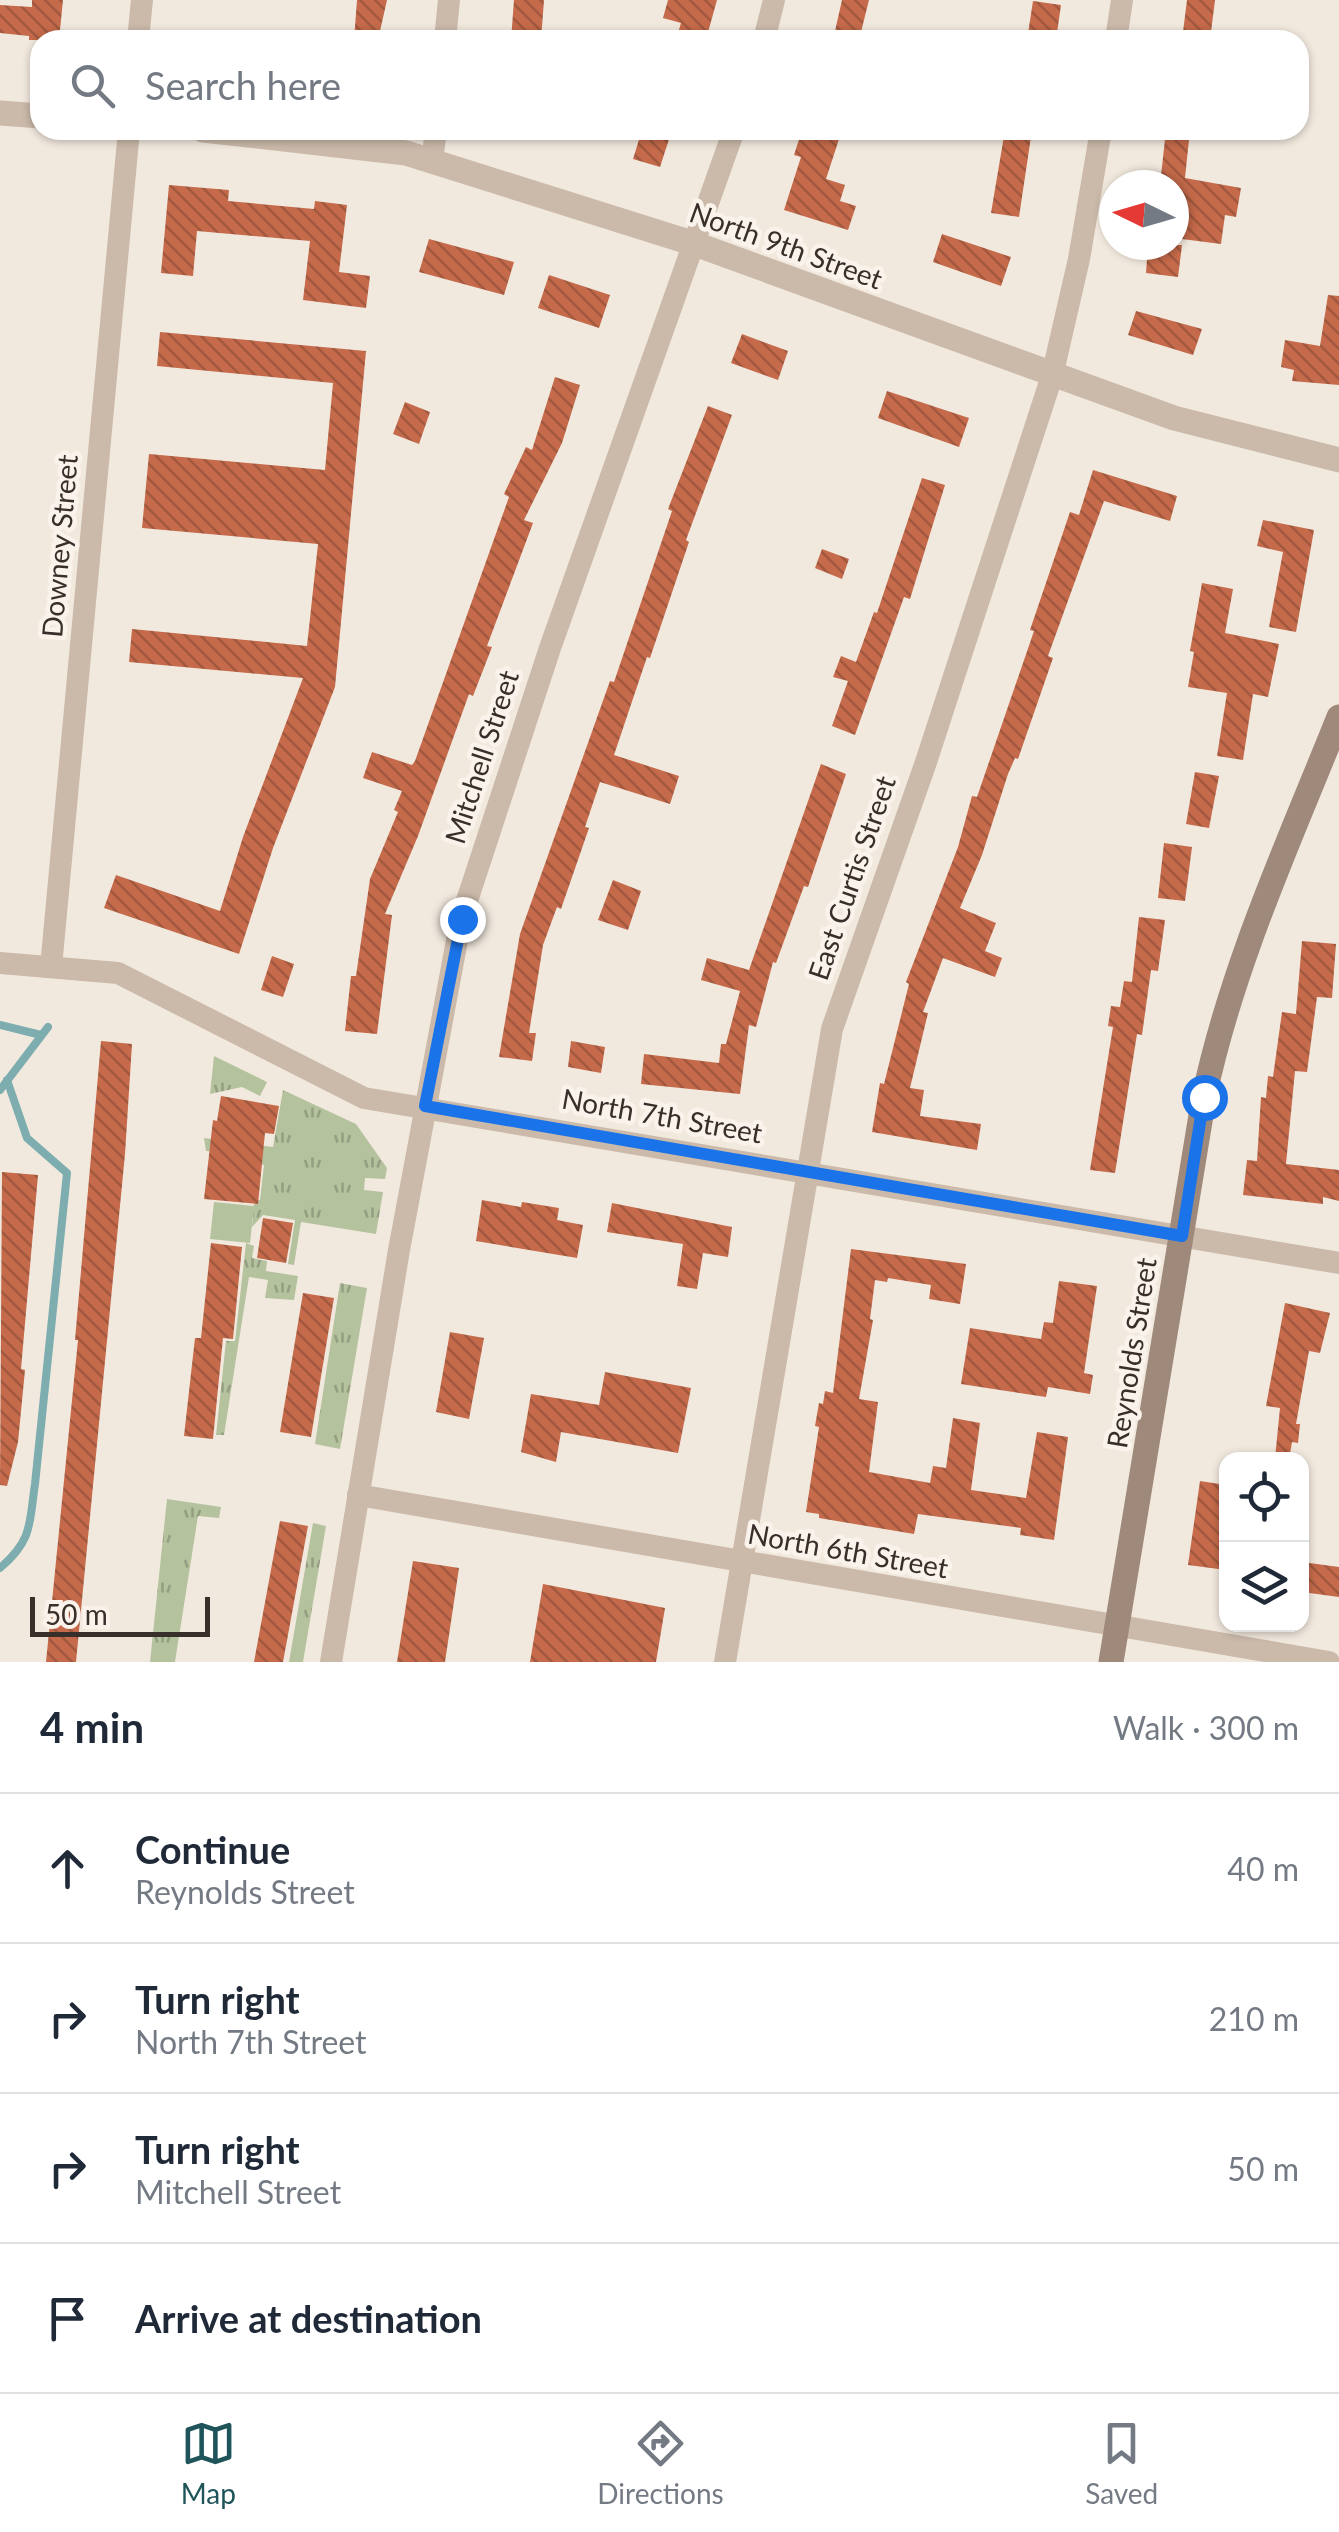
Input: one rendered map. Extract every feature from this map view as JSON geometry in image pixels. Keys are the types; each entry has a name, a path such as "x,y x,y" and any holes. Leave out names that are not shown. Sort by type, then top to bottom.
{"main road":[{"name":"Reynolds Street","path":"1112,1662 1204,1097 1232,984 1339,717"}],"street":[{"path":"139,30 142,0"},
{"path":"446,30 449,0"},
{"path":"766,30 774,0"},
{"path":"1118,30 1122,0"},
{"path":"0,112 30,115"},
{"name":"Downey Street","path":"51,967 128,140"},
{"name":"North 9th Street","path":"299,140 376,148 432,161 695,244 1174,418 1339,460"},
{"path":"432,161 435,140"},
{"name":"Mitchell Street","path":"331,1662 425,1106 462,919 550,648 731,140"},
{"name":"East Curtis Street","path":"725,1662 806,1172 837,1012 926,762 1052,376 1079,259 1099,140"},
{"name":"North 7th Street","path":"0,962 118,973 364,1098 1339,1262"},
{"name":"North 6th Street","path":"358,1495 1329,1662"}],"green space":[{"path":"214,1056 267,1082 260,1096 242,1087 210,1094"},
{"path":"283,1090 356,1124 387,1168 385,1179 365,1178 364,1190 383,1192 376,1234 301,1222 294,1265 288,1264 295,1220 263,1215 252,1227 254,1203 233,1197 260,1200 264,1165 235,1162 236,1154 206,1151 204,1138 273,1147"},
{"path":"214,1202 254,1206 250,1243 210,1239"},
{"path":"246,1243 254,1246 252,1258 267,1261 266,1271 298,1276 294,1300 265,1298 268,1280 249,1277 224,1435 216,1435 226,1341 235,1341"},
{"path":"340,1283 367,1288 340,1449 315,1444"},
{"path":"167,1499 221,1507 219,1518 198,1516 175,1662 150,1662"},
{"path":"313,1523 326,1526 303,1662 289,1662"}],"building":[{"path":"32,0 63,0 60,30 30,30 30,40 29,36 0,33 0,5 32,7"},
{"path":"357,0 387,0 380,30 355,30"},
{"path":"514,0 544,0 542,30 512,30"},
{"path":"668,0 717,0 709,30 679,30 681,23 663,18"},
{"path":"842,0 869,0 862,30 835,30"},
{"path":"1187,0 1215,0 1211,30 1183,30"},
{"path":"1033,1 1061,5 1057,30 1029,30"},
{"path":"639,140 669,140 660,167 633,159"},
{"path":"799,140 839,140 826,179 845,185 840,201 856,206 848,230 784,210 801,157 794,155"},
{"path":"1003,140 1031,140 1019,217 991,213"},
{"path":"1165,140 1189,140 1186,170 1162,170"},
{"path":"1189,179 1241,188 1236,217 1225,215 1221,244 1189,240"},
{"path":"169,185 229,190 228,201 314,209 315,201 347,205 339,272 370,276 366,308 303,300 310,241 197,231 193,276 161,273"},
{"path":"942,234 1011,257 1001,286 933,262"},
{"path":"429,239 514,262 504,295 419,272"},
{"path":"1147,260 1180,260 1178,277 1146,273"},
{"path":"549,275 610,295 599,328 538,308"},
{"path":"1328,295 1339,296 1339,385 1292,381 1294,370 1281,367 1285,340 1320,346"},
{"path":"1136,311 1202,329 1193,355 1128,335"},
{"path":"160,332 366,351 335,687 273,848 239,954 104,908 116,875 220,911 243,837 303,678 129,662 132,629 307,646 318,544 142,528 149,454 325,470 333,383 157,366"},
{"path":"742,334 788,351 778,380 731,363"},
{"path":"555,377 580,385 562,443 524,520 533,523 487,646 492,647 473,696 469,694 418,836 385,914 392,915 377,1034 345,1031 351,976 356,976 370,879 398,812 394,810 402,791 363,778 372,752 412,765 415,761 509,497 504,494 526,447 532,450"},
{"path":"887,391 969,418 959,447 878,418"},
{"path":"405,402 430,412 419,444 393,434"},
{"path":"708,406 732,415 614,755 679,776 670,804 600,782 561,909 557,907 543,945 529,1033 536,1033 532,1061 499,1057 520,934 610,681 614,682 672,511 668,509"},
{"path":"1093,470 1177,496 1170,521 1104,501 1048,656 1053,658 1018,759 1015,758 1008,774 960,908 996,923 985,951 1002,958 995,977 943,958 923,1012 928,1013 910,1088 924,1090 920,1116 981,1124 977,1150 872,1132 880,1083 884,1084 909,984 906,982 958,847 972,796 977,797 1070,512 1079,515"},
{"path":"922,478 945,485 910,599 904,597 855,735 832,726 848,681 833,677 841,656 856,662 874,612 877,613"},
{"path":"1263,520 1314,530 1296,632 1269,627 1283,552 1257,546"},
{"path":"822,549 849,559 842,579 815,568"},
{"path":"1202,583 1233,589 1225,633 1279,644 1268,697 1253,694 1243,760 1217,756 1227,693 1188,687"},
{"path":"821,764 846,774 808,887 804,886 776,963 773,962 756,1027 749,1025 740,1094 641,1084 644,1054 719,1063 721,1044 726,1044 740,991 701,980 707,958 749,970"},
{"path":"1195,772 1219,776 1209,828 1186,824"},
{"path":"1164,843 1192,847 1185,901 1158,898"},
{"path":"613,880 641,891 628,930 598,920"},
{"path":"1139,917 1165,920 1158,971 1151,970 1142,1035 1137,1034 1115,1173 1090,1170 1113,1027 1108,1026 1111,1006 1120,1007 1124,981 1132,982"},
{"path":"1302,941 1336,944 1332,998 1317,997 1307,1072 1295,1071 1286,1164 1339,1170 1339,1201 1323,1197 1323,1204 1243,1195 1247,1160 1257,1161 1261,1097 1266,1098 1268,1076 1273,1077 1282,1012 1296,1014"},
{"path":"272,956 294,964 283,997 261,990"},
{"path":"101,1041 132,1044 125,1154 76,1662 46,1662 78,1340"},
{"path":"571,1041 605,1047 601,1073 568,1067"},
{"path":"221,1096 279,1106 274,1134 265,1133 258,1204 204,1199 213,1120 217,1121"},
{"path":"2,1172 38,1175 18,1442 7,1486 0,1485"},
{"path":"482,1200 559,1208 557,1220 583,1225 577,1258 476,1241"},
{"path":"612,1203 732,1227 728,1257 703,1253 697,1289 677,1286 683,1244 607,1232"},
{"path":"263,1218 293,1223 286,1263 257,1258"},
{"path":"211,1243 242,1247 233,1339 223,1338 213,1439 184,1436 195,1338 201,1338"},
{"path":"851,1249 966,1264 960,1304 929,1299 931,1285 888,1278 887,1282 875,1280 870,1319 873,1320 859,1399 878,1402 869,1472 930,1483 933,1466 946,1468 953,1418 980,1423 971,1490 1026,1498 1037,1432 1068,1437 1054,1540 1020,1535 1021,1528 918,1514 914,1534 819,1518 819,1514 806,1512 819,1403 823,1404 825,1391 833,1393"},
{"path":"1059,1281 1097,1286 1084,1373 1093,1375 1090,1394 1048,1387 1046,1397 961,1384 970,1328 1041,1339 1044,1322 1053,1323"},
{"path":"303,1293 334,1298 311,1437 280,1432"},
{"path":"1285,1303 1330,1313 1320,1353 1309,1351 1296,1424 1300,1424 1298,1443 1292,1442 1290,1452 1276,1452 1280,1408 1266,1406"},
{"path":"450,1332 484,1338 469,1419 436,1412"},
{"path":"605,1372 691,1388 678,1453 561,1432 556,1462 521,1452 531,1394 599,1405"},
{"path":"1200,1481 1219,1484 1219,1569 1188,1565"},
{"path":"280,1521 308,1526 283,1662 254,1662"},
{"path":"413,1561 459,1568 445,1662 397,1662"},
{"path":"1309,1563 1339,1567 1339,1597 1309,1593"},
{"path":"543,1584 665,1608 656,1662 530,1662"}],"waterway":[{"path":"0,1025 41,1035"},
{"path":"0,1090 48,1027"},
{"path":"0,1568 19,1549 30,1521 67,1173 27,1138 7,1080"}],"route":[{"path":"462,919 425,1106 1182,1236 1204,1097"}]}
